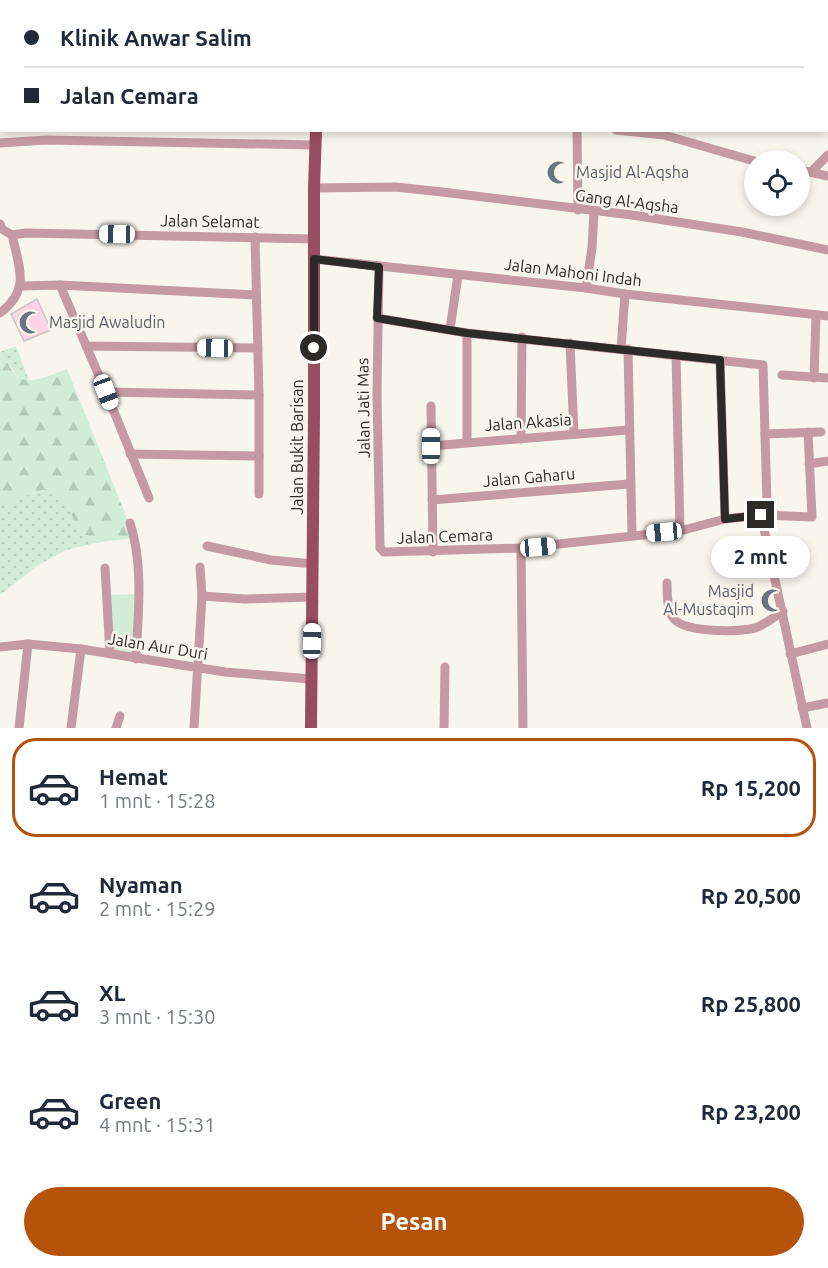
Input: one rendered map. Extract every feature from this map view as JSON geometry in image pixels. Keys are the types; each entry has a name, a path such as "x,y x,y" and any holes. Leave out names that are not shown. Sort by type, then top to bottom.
{"main road":[{"name":"Jalan Bukit Barisan","path":"311,728 316,132"}],"street":[{"path":"577,132 578,210"},
{"path":"635,132 664,135 744,158"},
{"path":"0,143 46,140 316,145"},
{"path":"811,172 828,155"},
{"path":"811,172 828,176"},
{"name":"Gang Al-Aqsha","path":"314,188 396,187 632,215 742,231 828,250"},
{"path":"586,288 594,212"},
{"path":"0,224 2,229 12,235 21,276 21,286 11,305 0,313"},
{"name":"Jalan Selamat","path":"12,235 26,233 314,239"},
{"path":"255,237 259,494"},
{"name":"Jalan Mahoni Indah","path":"314,259 828,316"},
{"name":"Jalan Jati Mas","path":"379,267 377,318 380,548"},
{"path":"450,329 458,274"},
{"path":"21,286 60,285 256,295"},
{"path":"60,285 149,498"},
{"path":"625,294 624,349 632,535"},
{"path":"814,378 816,315"},
{"path":"377,318 467,333 763,364 767,504 761,515 807,728"},
{"path":"467,333 467,441"},
{"path":"521,439 522,338"},
{"path":"570,343 574,434"},
{"path":"86,346 258,348"},
{"path":"676,355 680,531"},
{"path":"720,360 725,519"},
{"path":"782,375 828,378"},
{"path":"106,392 259,395"},
{"path":"431,406 434,552"},
{"name":"Jalan Akasia","path":"431,446 467,441 628,430"},
{"path":"808,432 809,464 828,461"},
{"path":"765,434 821,432"},
{"path":"130,454 259,456"},
{"name":"Jalan Cemara","path":"380,548 384,552 521,548 680,531 725,519 761,515 812,517 809,464"},
{"name":"Jalan Gaharu","path":"432,500 629,483"},
{"path":"130,523 137,546 139,599 136,658"},
{"path":"207,546 272,560 313,564"},
{"path":"521,548 523,728"},
{"path":"194,728 202,596 200,567"},
{"path":"105,568 111,654"},
{"path":"667,584 672,618 690,627 727,630 755,628 783,611"},
{"path":"202,596 245,599 313,597"},
{"path":"19,728 28,644"},
{"name":"Jalan Aur Duri","path":"0,647 28,644 81,649 199,668 311,679"},
{"path":"790,654 828,644"},
{"path":"71,728 81,649"},
{"path":"444,728 446,667"},
{"path":"802,708 828,703"},
{"path":"116,728 120,717"}],"green space":[{"path":"16,346 29,381 19,377 0,355 0,352"},
{"path":"0,355 19,378 25,380 39,379 67,369 135,538 100,542 78,531 65,498 49,488 0,506"},
{"path":"49,488 65,498 78,531 100,542 66,550 40,564 0,595 0,506"},
{"path":"137,594 135,653 111,652 108,595"}],"building":[{"name":"Masjid Awaludin","path":"37,299 51,330 24,341 11,314"}],"place":[{"name":"Masjid Al-Aqsha","path":"558,172"},
{"name":"Masjid Awaludin","path":"31,322"},
{"name":"Masjid Al-Mustaqim","path":"772,600"}],"route":[{"path":"314,348 314,259 379,267 377,318 467,333 720,360 725,519 761,515"}]}
